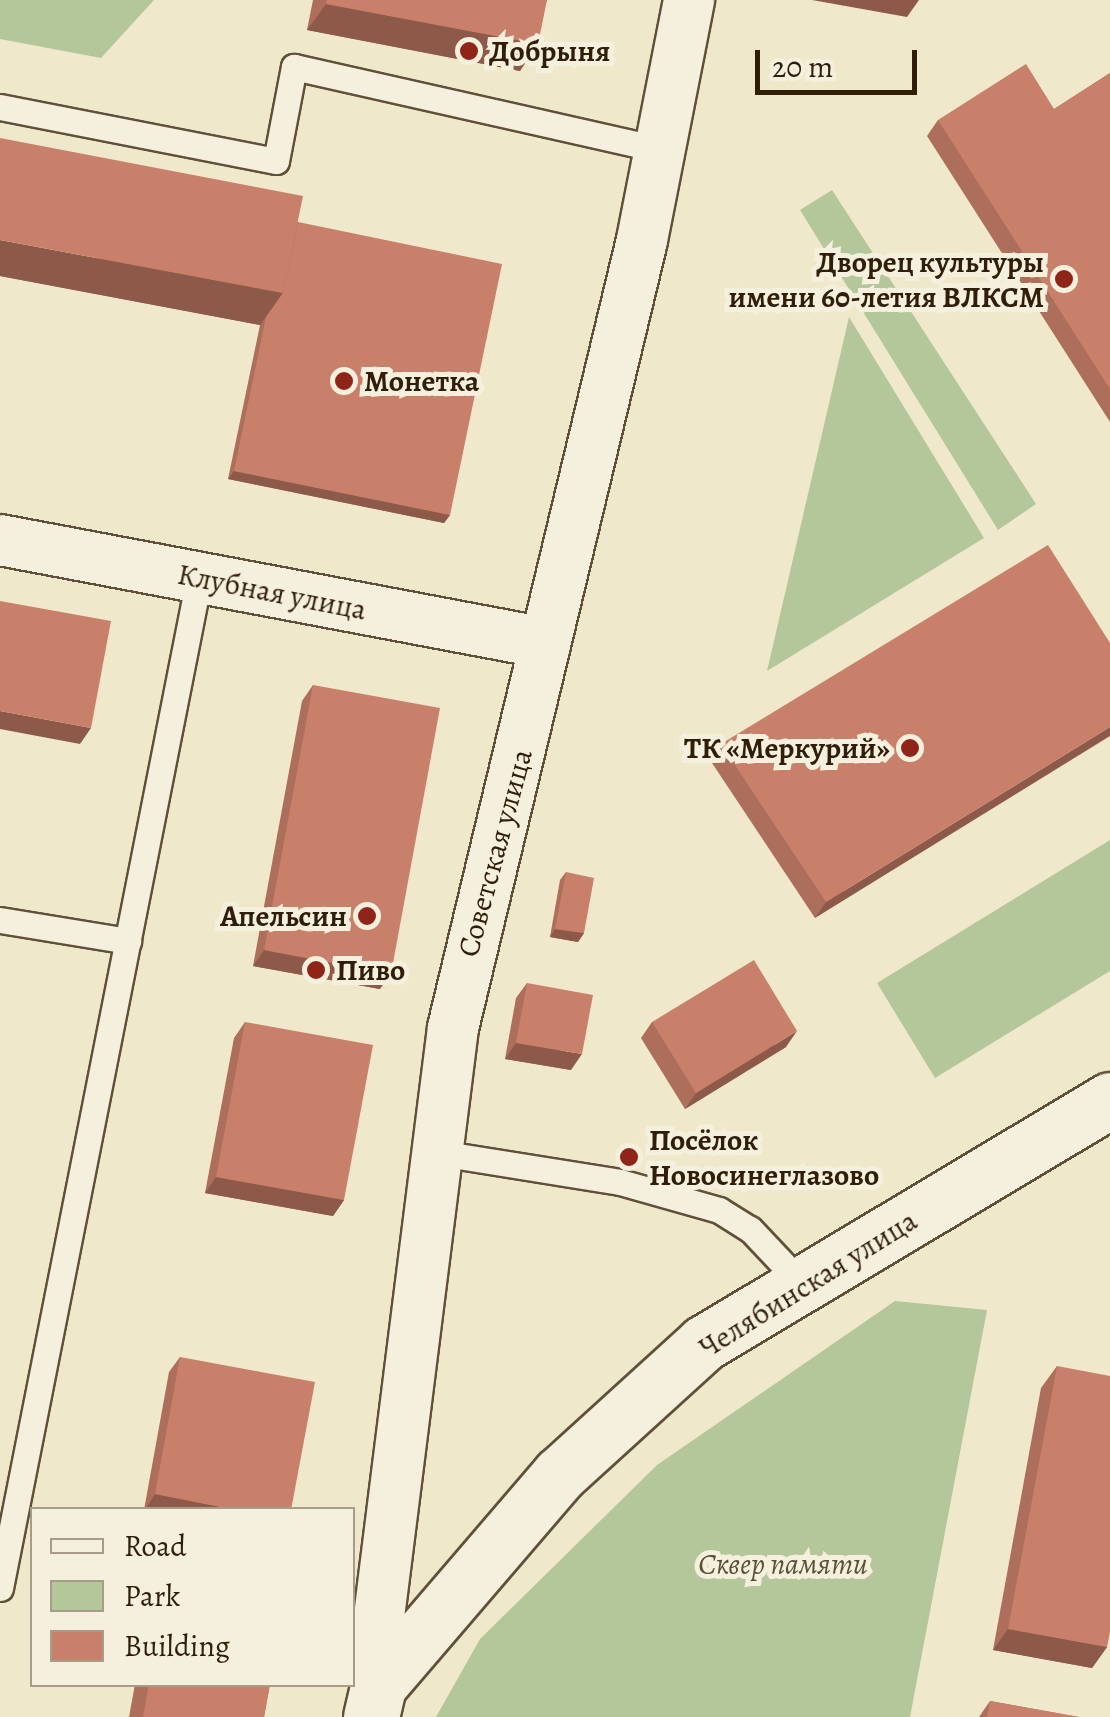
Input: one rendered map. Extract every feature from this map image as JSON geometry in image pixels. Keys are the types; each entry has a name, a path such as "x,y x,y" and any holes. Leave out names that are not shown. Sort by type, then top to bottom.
{"street":[{"name":"Советская улица","path":"375,1702 379,1617 434,1152 463,973 545,643 659,149 689,0"},
{"name":"Клубная улица","path":"0,540 545,643"},
{"name":"Челябинская улица","path":"375,1702 560,1474 704,1343 1110,1100"}],"lane":[{"path":"0,108 276,161 294,67 659,149"},
{"path":"0,1588 200,578"},
{"path":"0,920 128,941"},
{"path":"434,1152 620,1182 718,1210 750,1230 802,1284"}],"green space":[{"path":"0,0 154,0 101,58 0,39"},
{"path":"832,190 1036,504 998,530 800,210"},
{"path":"849,317 984,538 767,671"},
{"path":"1110,840 1110,971 935,1078 877,983"},
{"name":"Сквер памяти","path":"895,1301 987,1310 910,1717 436,1717 480,1639 657,1465"}],"building":[{"path":"327,0 547,0 538,44 326,4"},
{"name":"Дворец культуры имени 60-летия ВЛКСМ","path":"1026,64 1054,109 1110,73 1110,389 938,120"},
{"path":"0,138 303,196 283,293 0,240"},
{"path":"298,222 502,264 450,515 234,471 266,317 283,293"},
{"name":"ТК «Меркурий»","path":"1048,545 1110,643 1110,727 826,902 721,744"},
{"path":"0,601 111,621 91,728 0,711"},
{"path":"313,685 440,708 391,974 264,950"},
{"path":"566,872 594,878 584,933 555,929"},
{"path":"754,960 797,1031 696,1093 652,1022"},
{"path":"527,983 593,995 582,1054 516,1043"},
{"path":"245,1022 373,1045 344,1200 216,1177"},
{"path":"180,1357 315,1382 292,1507 221,1507 155,1494"},
{"path":"1057,1366 1110,1376 1107,1647 1008,1629"},
{"path":"148,1687 269,1687 264,1717 143,1717"},
{"path":"990,1701 1079,1717 987,1717"}],"place":[{"name":"Добрыня","path":"469,51"},
{"name":"Дворец культуры имени 60-летия ВЛКСМ","path":"1064,279"},
{"name":"Монетка","path":"344,381"},
{"name":"ТК «Меркурий»","path":"910,748"},
{"name":"Апельсин","path":"367,916"},
{"name":"Пиво","path":"316,970"},
{"name":"Посёлок Новосинеглазово","path":"629,1157"}]}
